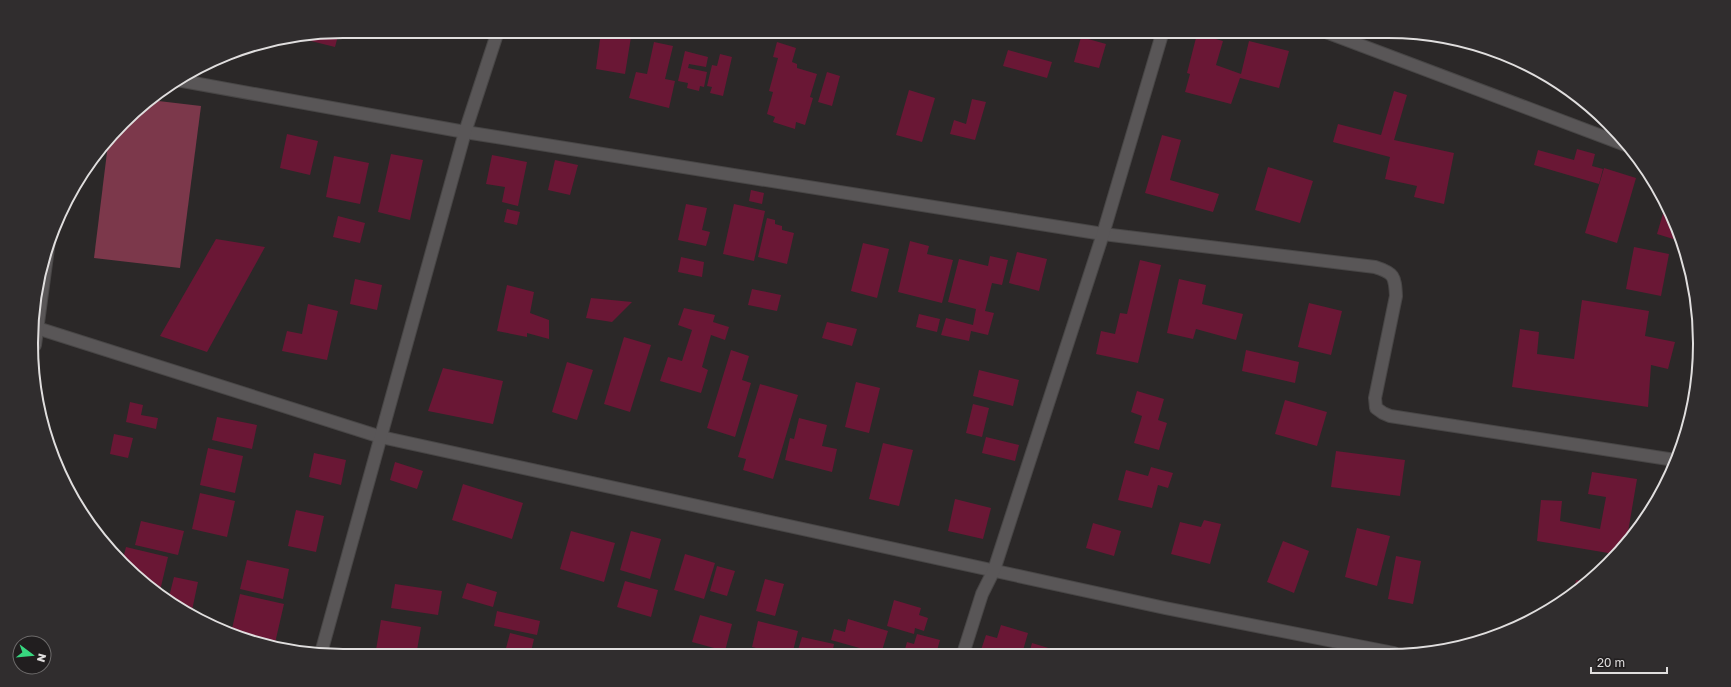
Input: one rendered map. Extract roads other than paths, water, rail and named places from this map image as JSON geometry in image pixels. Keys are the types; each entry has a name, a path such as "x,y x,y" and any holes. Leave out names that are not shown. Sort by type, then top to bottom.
{"street":[{"path":"322,648 465,132 496,38"},
{"path":"965,649 982,594 994,570 1103,234 1161,38"},
{"path":"1342,38 1617,142"},
{"path":"187,82 465,132 1103,234 1375,267 1388,271 1396,279 1396,296 1375,398 1376,408 1383,413 1398,417 1670,459"},
{"path":"39,328 381,437 1165,608 1374,649"}]}
